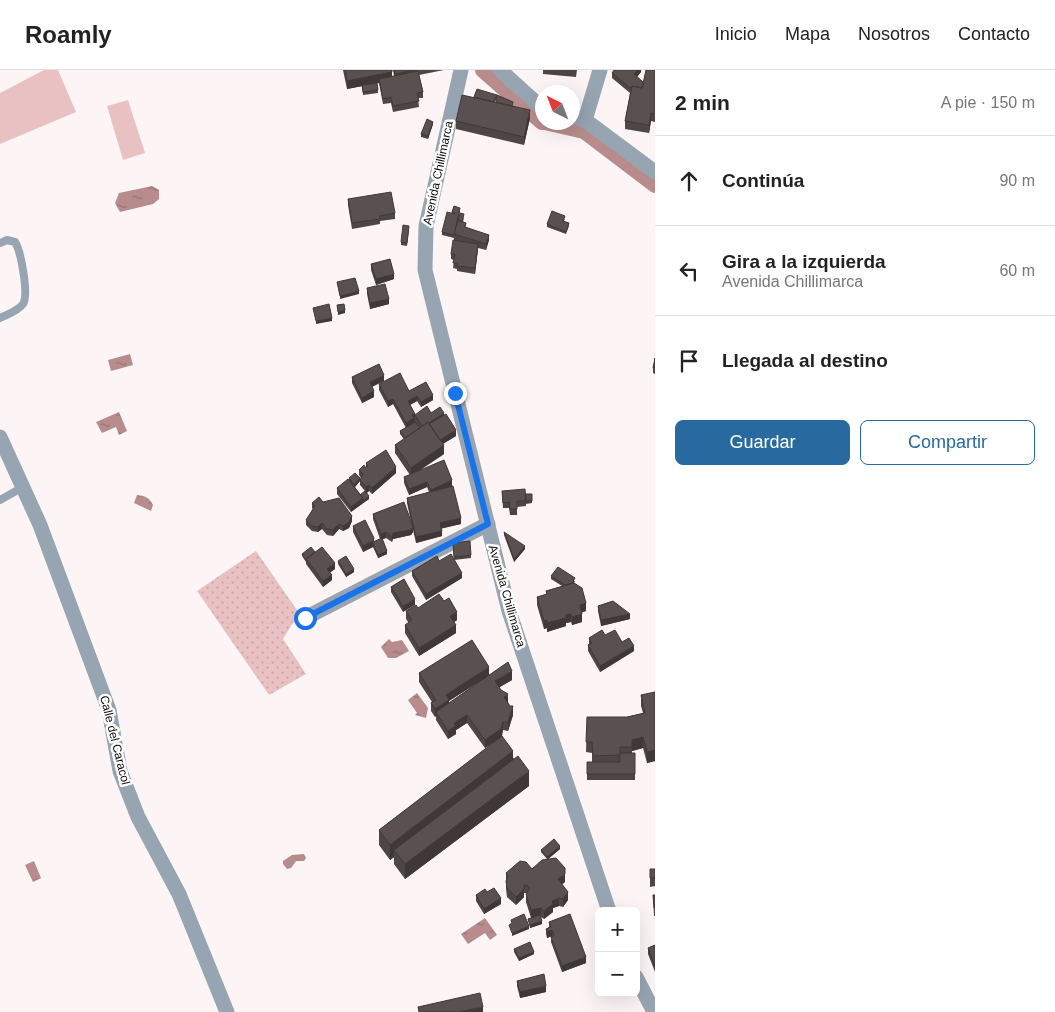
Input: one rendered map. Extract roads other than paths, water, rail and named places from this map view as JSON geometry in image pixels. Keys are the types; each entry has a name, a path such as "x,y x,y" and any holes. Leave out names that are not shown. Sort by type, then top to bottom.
{"street":[{"name":"Avenida Chillimarca","path":"461,70 426,226 425,270 509,611 608,907"},
{"path":"500,70 535,102"},
{"path":"580,117 600,70"},
{"path":"580,120 655,172"},
{"name":"Calle del Caracol","path":"0,437 40,525 109,710 123,779 138,818 179,894 227,1012"},
{"path":"305,618 488,524"},
{"path":"640,985 654,1012"}],"lane":[{"path":"0,244 7,240 15,242 20,249 25,302 19,309 0,318"},
{"path":"0,500 23,487"}],"water":[{"path":"152,186 159,190 159,199 153,204 120,212 115,203 119,193"},
{"path":"130,354 133,365 111,371 108,360"},
{"path":"119,412 127,431 119,435 116,427 102,433 96,422"},
{"path":"137,495 145,496 150,500 153,505 151,511 134,503"},
{"path":"389,639 392,642 402,640 409,651 396,658 388,658 381,647"},
{"path":"417,693 428,708 426,718 415,715 417,713 408,700"},
{"path":"304,854 306,858 304,861 296,861 291,868 287,869 283,864 283,861 292,855"},
{"path":"34,861 41,878 33,882 25,865"},
{"path":"485,918 497,935 490,940 485,933 468,944 461,934"}],"waterway":[{"path":"483,70 535,116"},
{"path":"580,130 584,131 655,185"}]}
